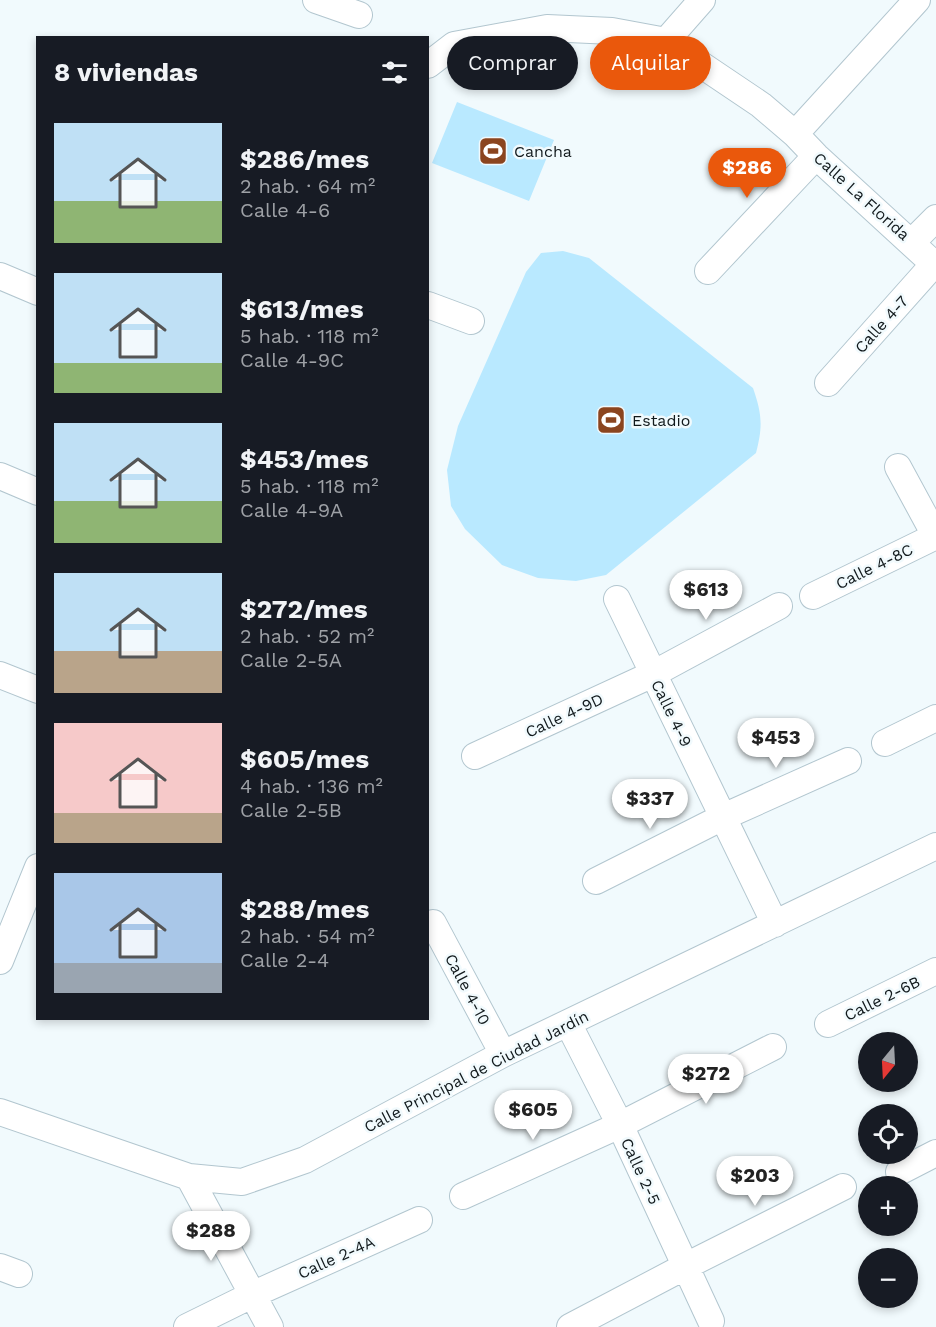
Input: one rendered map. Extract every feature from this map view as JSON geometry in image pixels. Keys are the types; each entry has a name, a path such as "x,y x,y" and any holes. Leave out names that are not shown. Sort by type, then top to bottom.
{"street":[{"path":"316,0 358,18"},
{"path":"670,36 702,0"},
{"path":"795,134 917,0"},
{"name":"Calle La Florida","path":"429,64 454,45 547,28 612,31 639,36"},
{"name":"Calle La Florida","path":"711,71 761,105 795,134 935,265"},
{"path":"708,271 816,156"},
{"path":"912,242 936,218"},
{"name":"Calle 4-7","path":"828,383 935,265"},
{"path":"0,276 36,291"},
{"path":"429,305 471,321"},
{"path":"898,467 936,537"},
{"path":"0,476 36,491"},
{"name":"Calle 4-8C","path":"813,596 936,537"},
{"name":"Calle 4-9","path":"617,599 775,924"},
{"name":"Calle 4-9D","path":"475,756 654,674 779,606"},
{"path":"0,675 36,689"},
{"path":"885,743 936,718"},
{"path":"596,881 723,817 848,761"},
{"name":"Calle Principal de Ciudad Jardín","path":"0,1112 189,1177 242,1182 304,1160 503,1054 775,924 934,852"},
{"path":"0,961 6,924 36,871"},
{"name":"Calle 4-10","path":"433,923 503,1054"},
{"name":"Calle 2-6B","path":"828,1024 936,971"},
{"name":"Calle 2-5","path":"568,1023 620,1125 711,1321"},
{"path":"463,1196 620,1125 772,1047"},
{"path":"899,1172 936,1153"},
{"path":"189,1177 270,1327"},
{"path":"570,1327 843,1187"},
{"name":"Calle 2-4A","path":"187,1327 418,1220"}],"shaded area":[{"name":"Cancha","path":"457,102 554,140 529,201 432,163"},
{"name":"Estadio","path":"563,251 589,258 753,388 760,420 760,435 756,453 606,575 576,581 538,578 502,565 465,529 451,506 447,470 458,426 526,272 541,253"}],"place":[{"name":"Cancha","path":"493,151"},
{"name":"Estadio","path":"611,420"}]}
